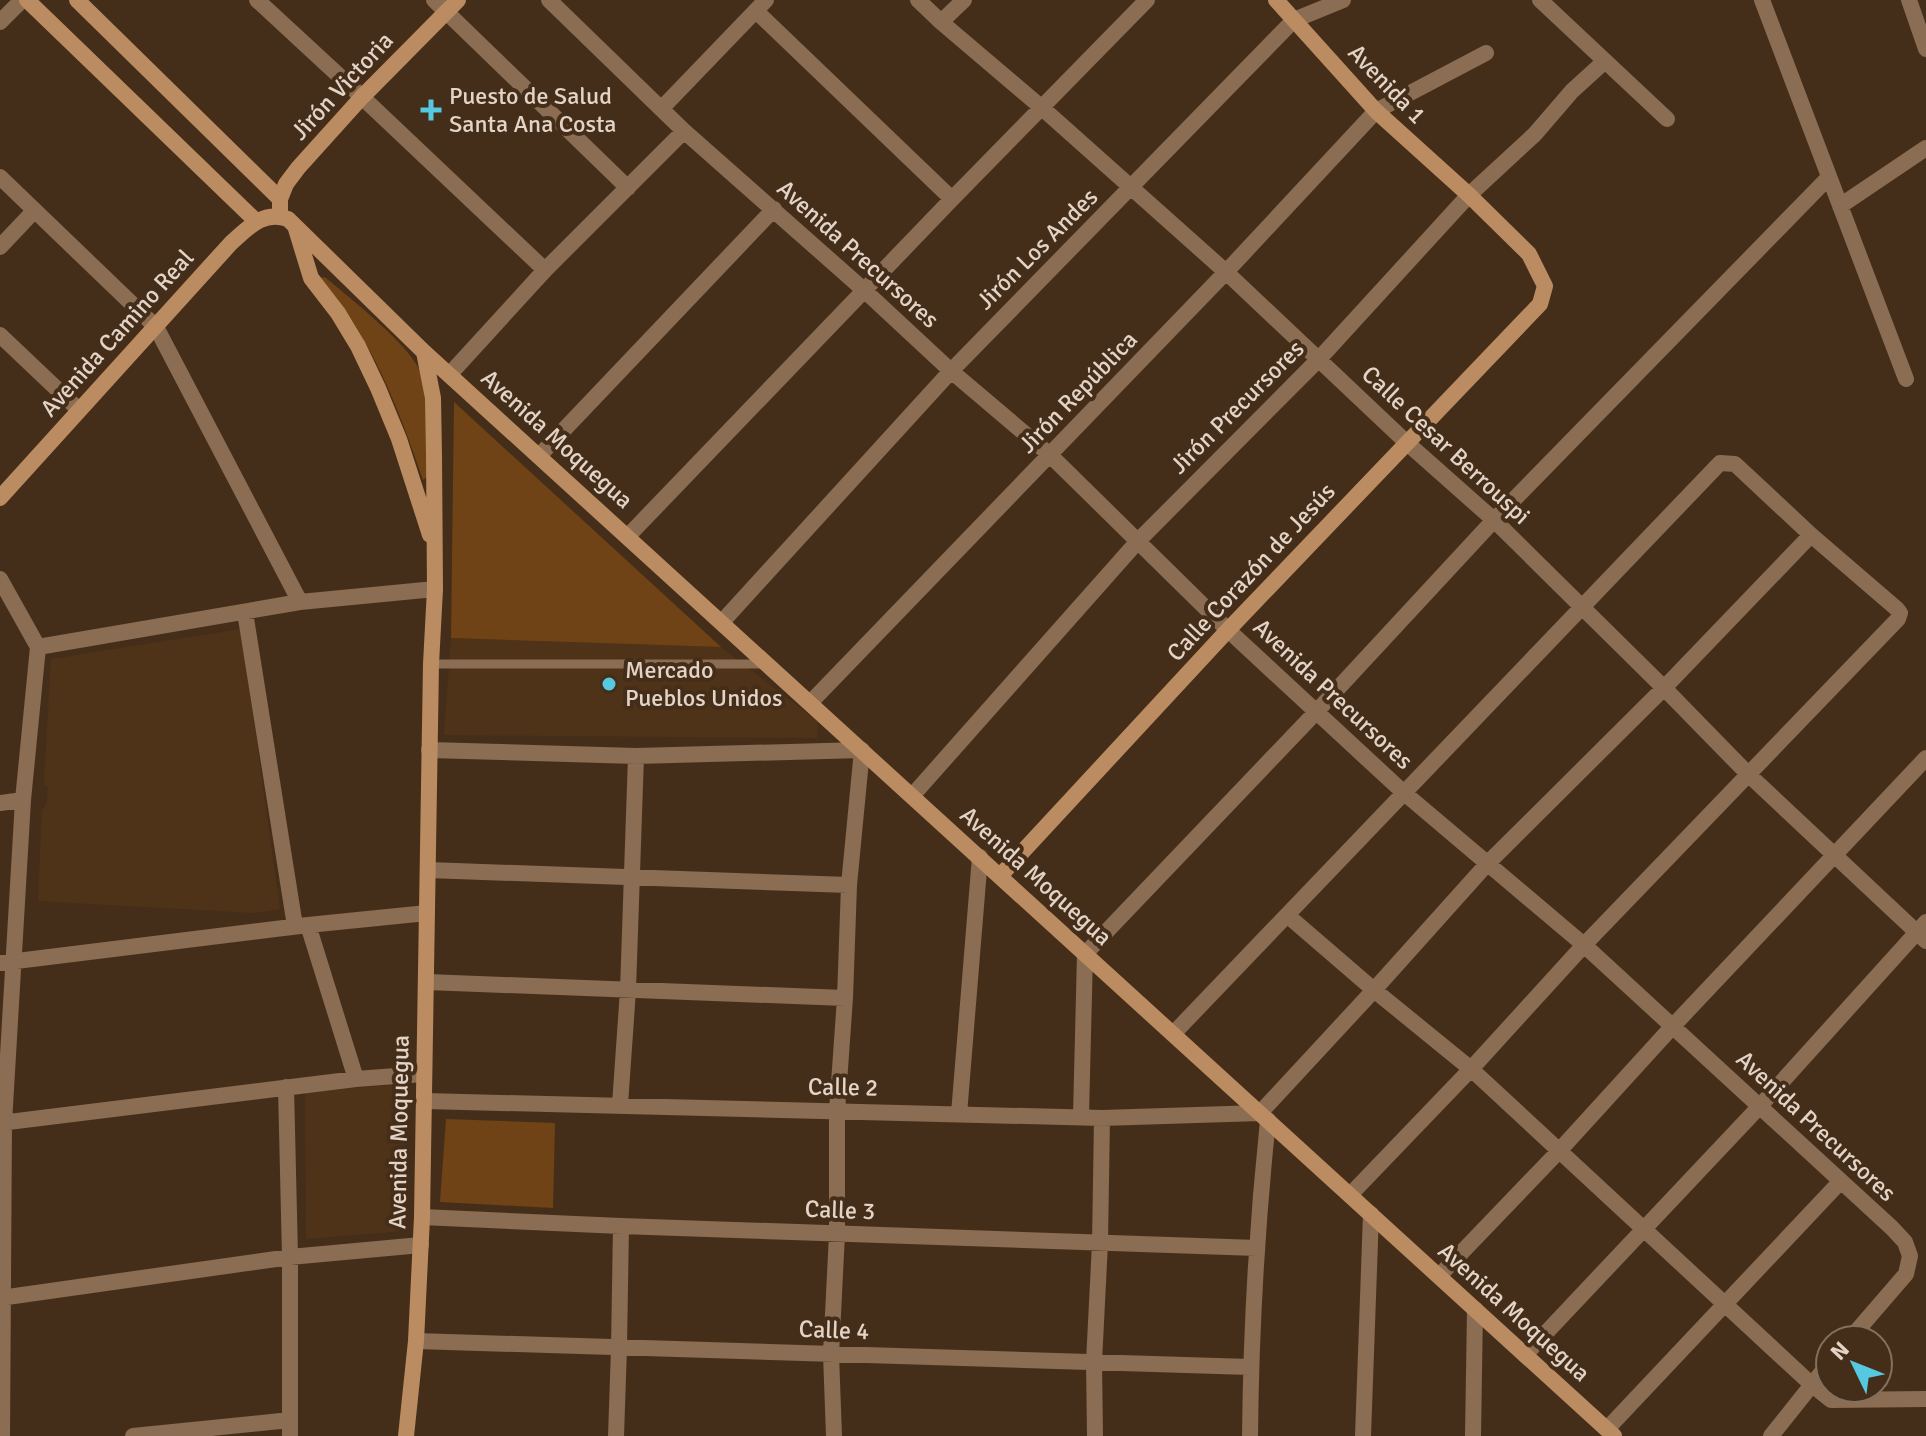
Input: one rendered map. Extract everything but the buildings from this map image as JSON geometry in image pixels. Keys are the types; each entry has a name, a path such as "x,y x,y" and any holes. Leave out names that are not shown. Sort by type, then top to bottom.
{"street":[{"path":"0,22 24,0 256,221 285,213"},
{"name":"Avenida Moquegua","path":"77,0 424,352 1610,1432"},
{"path":"257,0 545,270"},
{"name":"Jirón Victoria","path":"285,213 286,184 298,168 440,6 458,0"},
{"name":"Avenida Precursores","path":"549,0 684,131 951,371 1050,455 1228,630 1403,792 1584,945 1905,1242 1910,1256 1906,1274 1863,1324"},
{"name":"Calle Cesar Berrouspi","path":"918,0 1226,272 1406,442 1494,520 1749,775 1834,856 1923,932"},
{"path":"941,22 964,0"},
{"path":"628,536 1147,0"},
{"name":"Avenida 1","path":"1276,0 1376,111 1529,254 1545,286 1540,304"},
{"path":"1294,20 1343,0"},
{"path":"1540,0 1667,119"},
{"path":"1748,0 1770,20"},
{"path":"1762,0 1906,379"},
{"path":"1909,0 1926,49"},
{"path":"662,108 761,5 952,199"},
{"path":"440,6 628,188"},
{"name":"Jirón Los Andes","path":"722,622 951,371 1294,20"},
{"name":"Jirón República","path":"810,703 1226,272 1376,111 1486,53"},
{"name":"Jirón Precursores","path":"912,796 1138,541 1319,359 1469,195 1535,134 1572,91 1605,61"},
{"path":"450,374 545,270 684,131"},
{"path":"1840,206 1926,148"},
{"path":"0,177 156,327 300,602"},
{"path":"1081,1116 1085,954 1494,520 1829,177"},
{"path":"539,456 774,209"},
{"path":"0,247 34,211"},
{"name":"Avenida Moquegua","path":"285,213 311,278 358,346 399,439 433,542 435,589"},
{"name":"Avenida Camino Real","path":"0,498 231,243 256,221"},
{"name":"Calle Corazón de Jesús","path":"1000,876 1228,630 1540,304"},
{"path":"0,335 79,410"},
{"name":"Avenida Moquegua","path":"406,1436 416,1341 422,1217 429,750 435,589 433,398 424,352"},
{"path":"1173,1034 1720,463 1735,464 1897,609 1900,613 1898,619 1584,945 1350,1195"},
{"path":"1250,1436 1250,1367 1264,1116 1487,864 1664,688 1811,535"},
{"path":"0,579 38,647 7,962 2,1123 2,1436"},
{"path":"38,647 300,602 435,589"},
{"path":"245,612 301,925 356,1079"},
{"path":"429,750 636,756 862,750 849,885 837,1111 837,1234 831,1354 834,1436"},
{"path":"620,1105 628,990 636,756"},
{"path":"1439,1276 1926,758"},
{"path":"0,803 23,800"},
{"path":"959,1114 980,857"},
{"path":"428,870 849,885"},
{"path":"7,962 301,925 427,913"},
{"path":"1287,915 1471,1069 1831,1400 1926,1399"},
{"path":"1525,1355 1923,932"},
{"path":"427,982 845,998"},
{"path":"2,1123 286,1087 423,1074"},
{"path":"133,1436 290,1428 286,1087"},
{"name":"Calle 2","path":"425,1101 1102,1118 1264,1116"},
{"path":"1095,1436 1094,1362 1102,1118"},
{"path":"1610,1432 1840,1182"},
{"path":"1363,1436 1371,1214"},
{"name":"Calle 3","path":"422,1217 1257,1248"},
{"path":"616,1436 621,1226"},
{"path":"2,1298 290,1257 421,1245"},
{"path":"1473,1436 1475,1309"},
{"name":"Calle 4","path":"416,1341 1250,1367"},
{"path":"1771,1436 1814,1381"}],"lane":[{"path":"431,664 767,664"}],"shaded area":[{"path":"322,277 350,297 393,336 421,373 429,425 427,477 423,480 382,374 355,324"},
{"path":"454,402 721,647 451,638"},
{"path":"241,629 280,909 255,913 38,901 42,811 47,803 48,787 44,784 51,659"},
{"name":"Mercado Pueblos Unidos","path":"451,638 721,647 818,722 817,738 444,735"},
{"path":"404,1084 404,1231 306,1239 305,1092"},
{"path":"446,1119 555,1123 553,1208 440,1202"}],"place":[{"name":"Puesto de Salud Santa Ana Costa","path":"431,110"},
{"name":"Mercado Pueblos Unidos","path":"609,684"}]}
